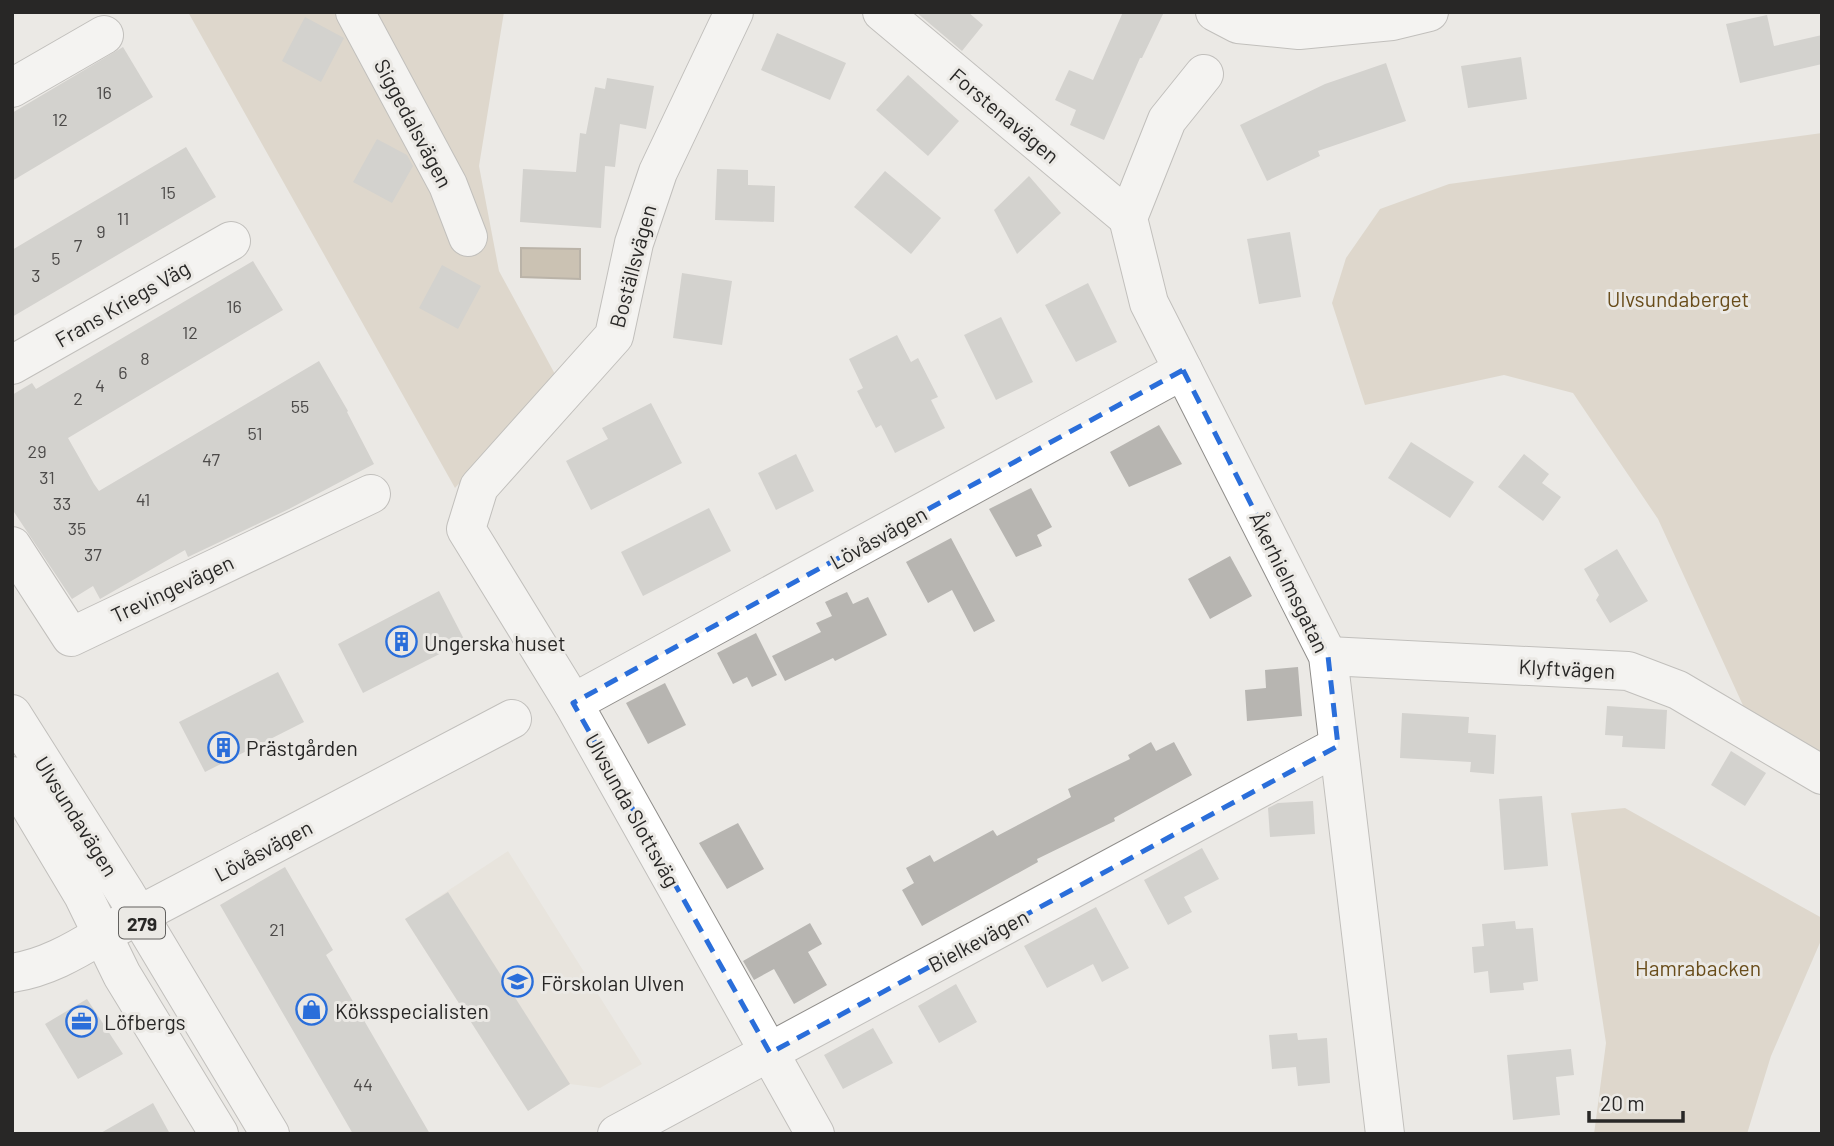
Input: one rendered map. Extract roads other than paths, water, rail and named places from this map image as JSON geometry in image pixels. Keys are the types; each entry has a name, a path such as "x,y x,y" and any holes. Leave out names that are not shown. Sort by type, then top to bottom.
{"street":[{"name":"Siggedalsvägen","path":"355,12 448,186 468,237"},
{"name":"Boställsvägen","path":"479,487 614,336 634,243 658,172 734,12"},
{"name":"Forstenavägen","path":"882,12 1128,218"},
{"path":"1215,12 1238,24 1299,30 1392,21 1429,12"},
{"path":"12,88 104,35"},
{"path":"1128,218 1167,120 1204,74"},
{"name":"Åkerhielmsgatan","path":"1128,218 1149,303 1328,656 1385,1134"},
{"name":"Frans Kriegs Väg","path":"12,365 231,241"},
{"name":"Lövåsvägen","path":"573,703 1183,370"},
{"name":"Ulvsunda Slottsväg","path":"479,487 466,529 573,703 815,1134"},
{"name":"Trevingevägen","path":"12,546 71,636 371,494"},
{"name":"Klyftvägen","path":"1328,656 1628,671 1678,690 1822,775"},
{"name":"Ulvsundavägen","path":"12,714 138,915 270,1134"},
{"name":"Lövåsvägen","path":"12,973 56,961 138,915 512,719"},
{"name":"Bielkevägen","path":"617,1134 1338,746"},
{"name":"Ulvsundavägen","path":"12,776 82,895 122,975 219,1134"}],"place":[{"name":"Ungerska huset","path":"401,642"},
{"name":"Prästgården","path":"223,747"},
{"name":"Förskolan Ulven","path":"518,982"},
{"name":"Köksspecialisten","path":"312,1010"},
{"name":"Löfbergs","path":"81,1021"}],"park label":[{"name":"Ulvsundaberget","path":"1678,298"},
{"name":"Hamrabacken","path":"1698,967"}]}
